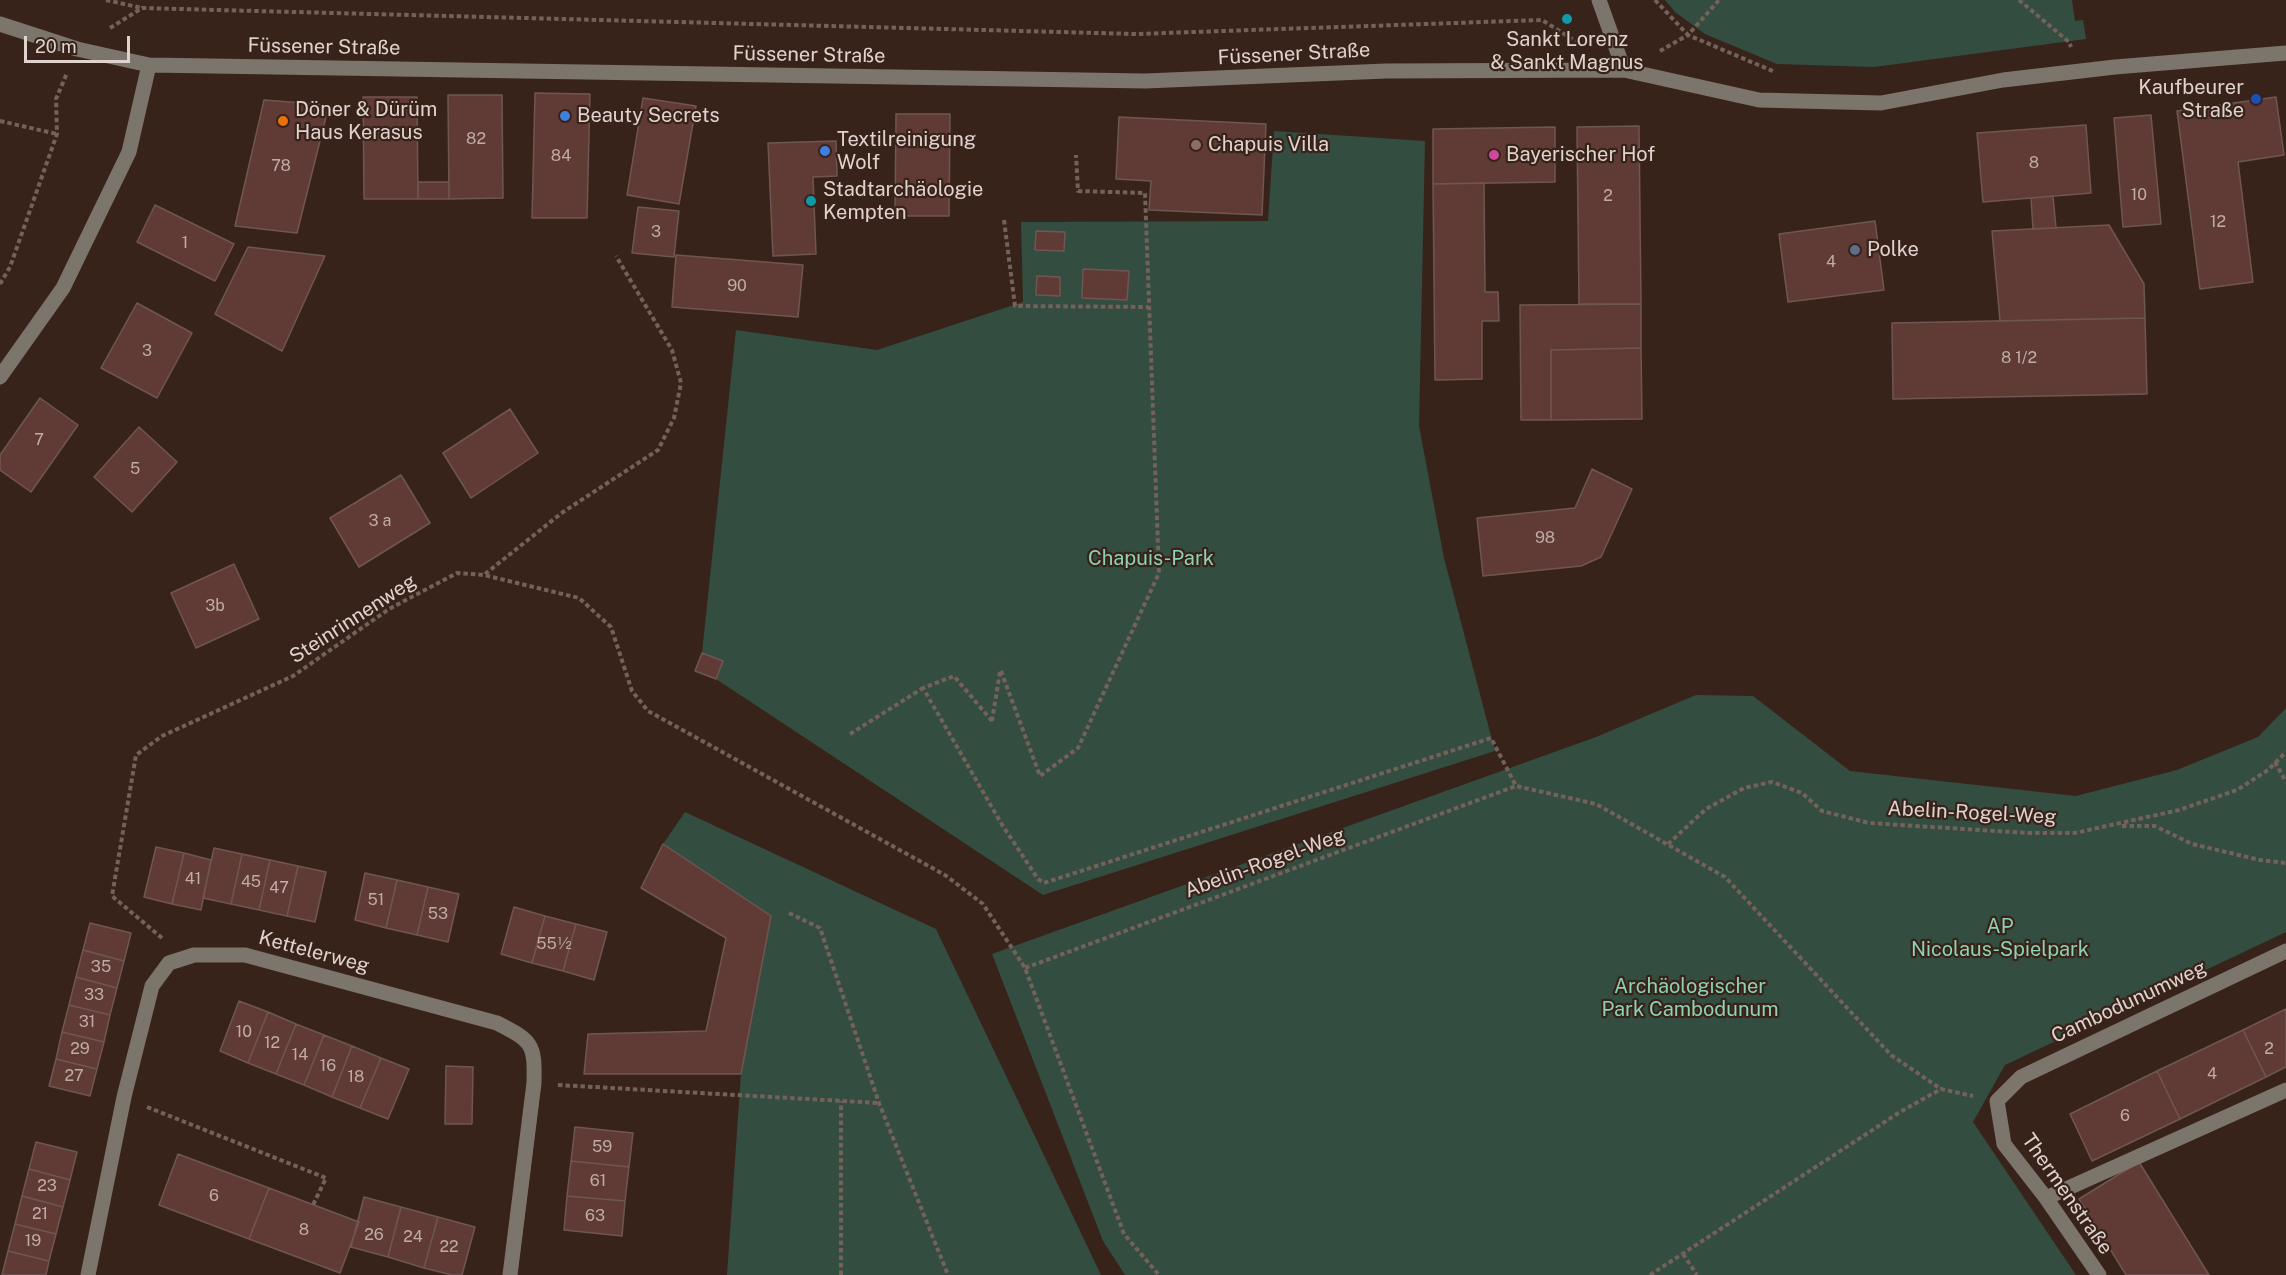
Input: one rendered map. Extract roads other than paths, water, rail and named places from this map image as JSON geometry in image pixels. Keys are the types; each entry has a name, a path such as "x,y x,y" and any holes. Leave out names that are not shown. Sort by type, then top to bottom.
{"street":[{"path":"1599,0 1624,70 1759,100 1881,103 2003,80 2115,67 2286,52"},
{"name":"Füssener Straße","path":"0,24 77,49 149,65 1145,81 1386,71 1624,70"},
{"path":"0,377 63,288 129,152 149,65"},
{"name":"Cambodunumweg","path":"1997,1101 2021,1077 2286,951"},
{"name":"Kettelerweg","path":"88,1275 124,1097 152,986 169,963 186,957 245,955 497,1023 524,1037 535,1056 534,1083 510,1275"},
{"path":"2046,1198 2286,1089"},
{"name":"Thermenstraße","path":"1997,1101 2004,1144 2046,1198 2099,1275"}],"place":[{"name":"Sankt Lorenz & Sankt Magnus","path":"1567,19"},
{"name":"Kaufbeurer Straße","path":"2256,99"},
{"name":"Beauty Secrets","path":"565,116"},
{"name":"Döner & Dürüm Haus Kerasus","path":"283,121"},
{"name":"Chapuis Villa","path":"1196,145"},
{"name":"Textilreinigung Wolf","path":"825,151"},
{"name":"Bayerischer Hof","path":"1494,155"},
{"name":"Stadtarchäologie Kempten","path":"811,201"},
{"name":"Polke","path":"1855,250"}],"park label":[{"name":"Chapuis-Park","path":"1151,559"},
{"name":"AP Nicolaus-Spielpark","path":"2000,938"},
{"name":"Archäologischer Park Cambodunum","path":"1690,998"}]}
